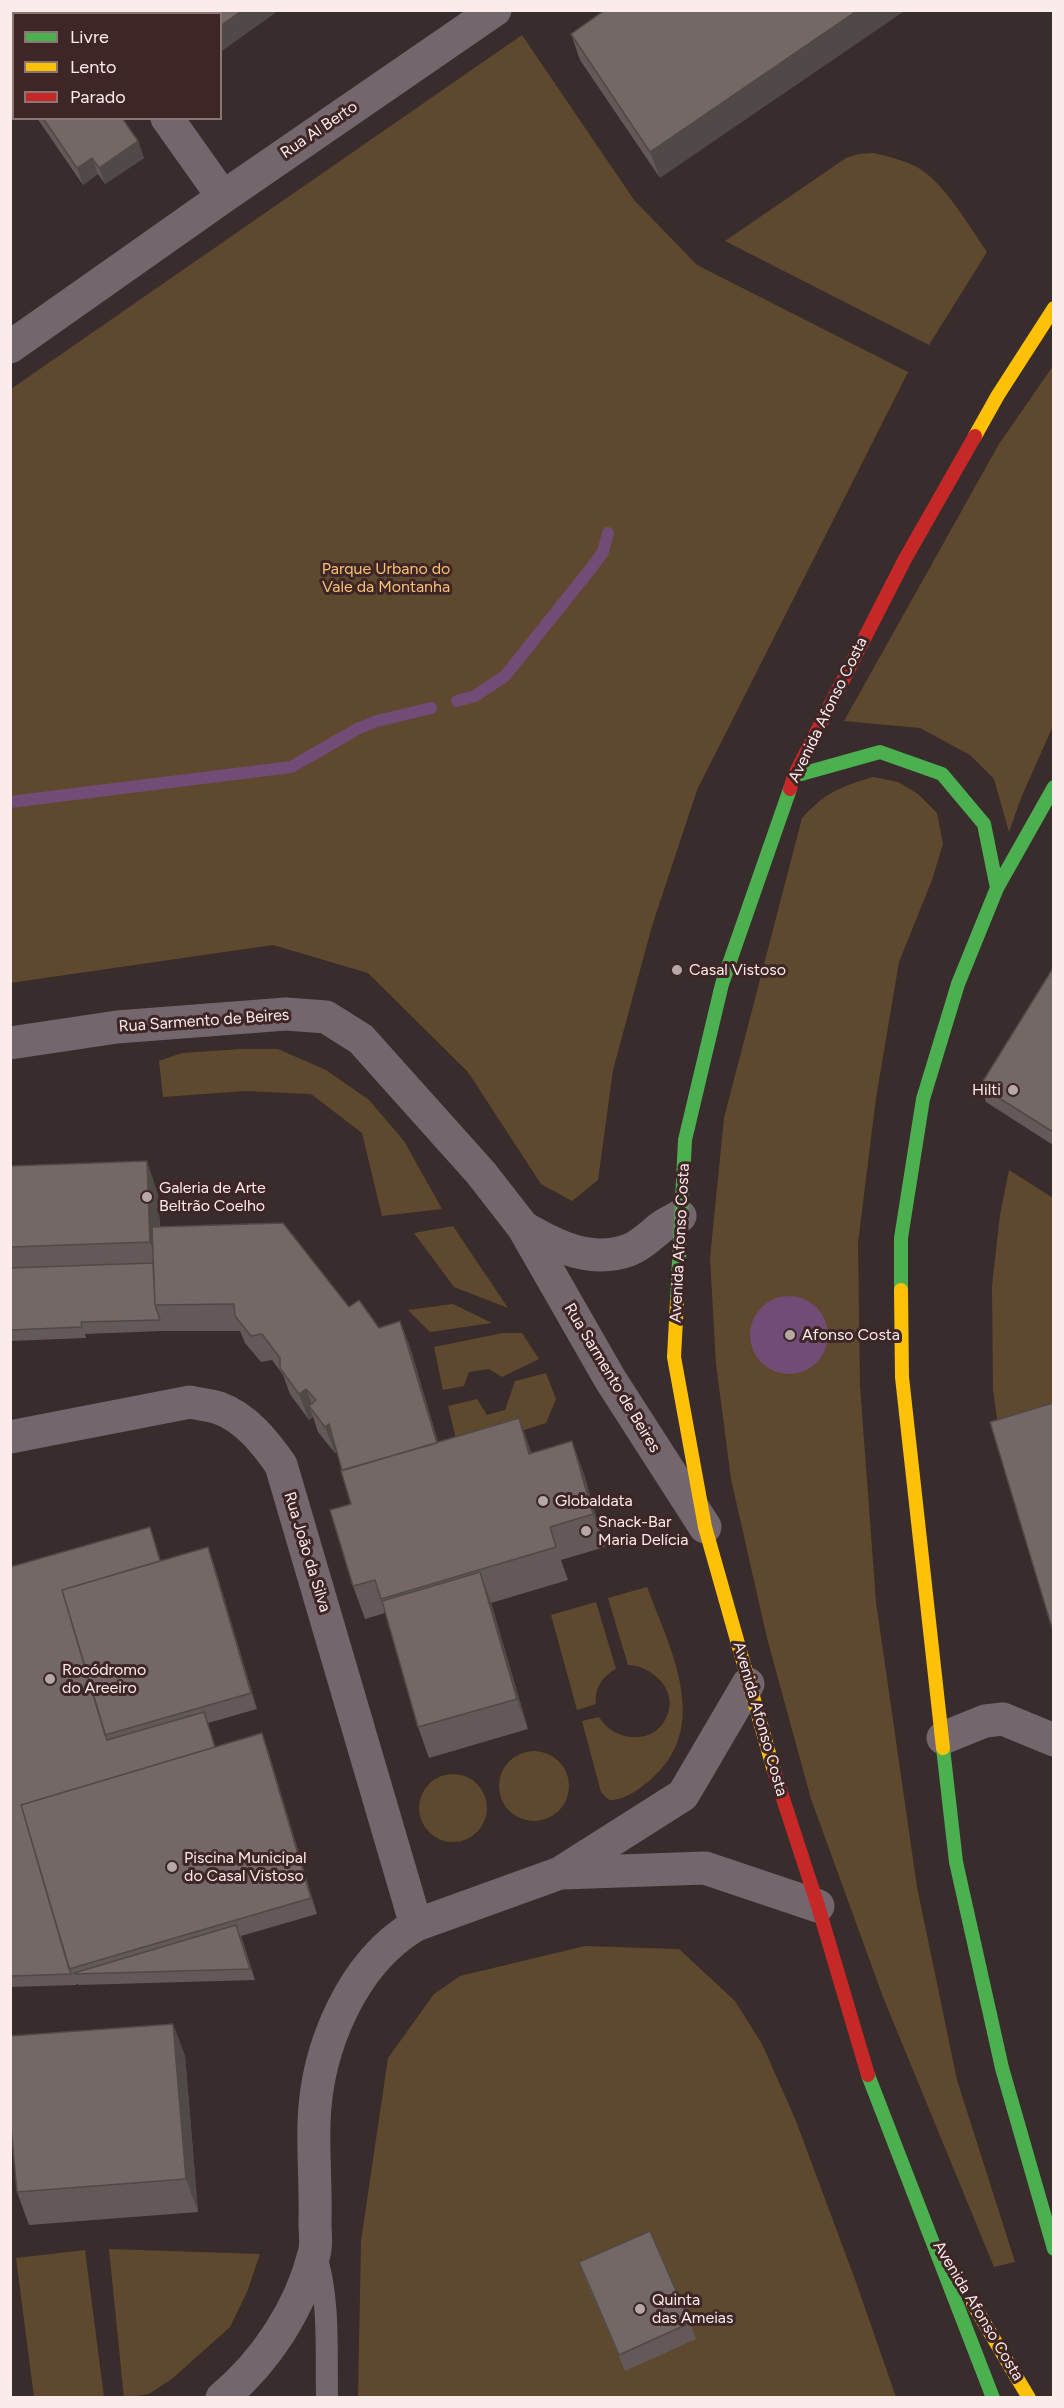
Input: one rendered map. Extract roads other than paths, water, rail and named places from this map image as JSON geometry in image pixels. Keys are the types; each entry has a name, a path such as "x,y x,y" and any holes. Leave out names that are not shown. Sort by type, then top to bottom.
{"main road":[{"name":"Avenida Afonso Costa","path":"993,2397 872,2088 818,1906 768,1754 705,1527 674,1357 685,1140 723,984 794,776 904,558 998,395 1053,308"},
{"path":"794,776 880,752 942,774 984,824 997,888"},
{"path":"1053,787 997,888 958,984 923,1099 901,1238 902,1377 956,1862 1002,2068 1053,2249"},
{"name":"Avenida Afonso Costa","path":"927,2225 1029,2397"}],"street":[{"name":"Rua Al Berto","path":"10,347 495,10"},
{"path":"168,120 223,197"},
{"name":"Rua Sarmento de Beires","path":"10,1043 117,1027 286,1014 326,1017 361,1039 481,1173 522,1227 610,1379 705,1527"},
{"name":"Rua Sarmento de Beires","path":"522,1227 547,1242 572,1252 597,1255 629,1250 680,1216"},
{"name":"Rua João da Silva","path":"10,1437 190,1402 219,1408 249,1426 267,1444 281,1465 416,1925"},
{"path":"222,2397 237,2385 274,2342 298,2300 315,2252 314,2122 317,2077 335,2026 364,1971 384,1948 416,1925 560,1873 683,1795 748,1684"},
{"path":"942,1738 985,1721 1003,1719 1053,1740"},
{"path":"560,1873 705,1868 818,1906"}],"lane":[{"path":"315,2252 323,2277 327,2397"}],"waterway":[{"path":"457,701 475,696 505,676 603,552 608,533"},
{"path":"10,802 291,767 359,728 377,721 431,708"}],"place":[{"name":"Casal Vistoso","path":"677,970"},
{"name":"Hilti","path":"1013,1090"},
{"name":"Galeria de Arte Beltrão Coelho","path":"147,1197"},
{"name":"Afonso Costa","path":"790,1335"},
{"name":"Globaldata","path":"543,1501"},
{"name":"Snack-Bar Maria Delícia","path":"586,1531"},
{"name":"Rocódromo do Areeiro","path":"50,1679"},
{"name":"Piscina Municipal do Casal Vistoso","path":"172,1867"},
{"name":"Quinta das Ameias","path":"640,2309"}],"park label":[{"name":"Parque Urbano do Vale da Montanha","path":"386,578"}]}
